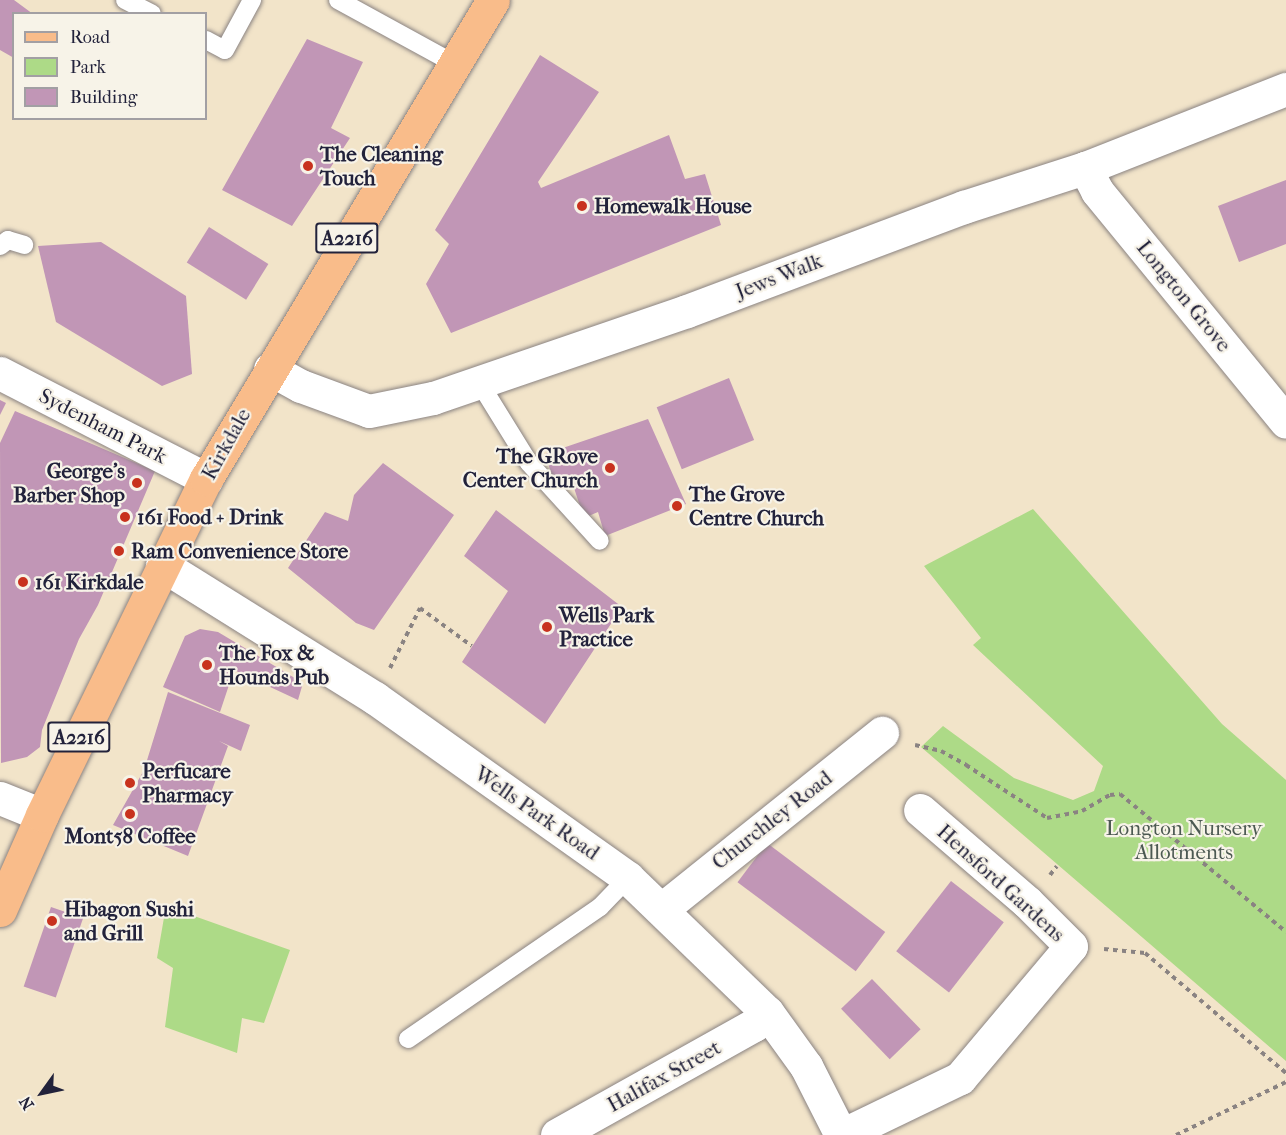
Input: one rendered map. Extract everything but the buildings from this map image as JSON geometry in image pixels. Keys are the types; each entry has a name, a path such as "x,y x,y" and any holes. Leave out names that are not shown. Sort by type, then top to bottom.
{"main road":[{"name":"Kirkdale","path":"0,910 42,815 162,565 206,479 453,63 493,0"}],"street":[{"name":"Jews Walk","path":"270,369 301,386 369,411 433,398 687,311 964,207 1085,168 1286,89"},
{"name":"Longton Grove","path":"1085,168 1097,191 1286,422"},
{"name":"Sydenham Park","path":"0,373 206,479"},
{"name":"Wells Park Road","path":"162,565 375,698 628,878 767,1012 807,1066 841,1135"},
{"name":"Churchley Road","path":"662,909 882,733"},
{"path":"0,798 42,815"},
{"name":"Hensford Gardens","path":"841,1135 960,1078 1071,946 1027,902 920,810"},
{"name":"Halifax Street","path":"557,1135 754,1025 767,1012"}],"lane":[{"path":"125,0 148,12"},
{"path":"207,41 225,50 252,0"},
{"path":"338,0 453,63"},
{"path":"0,246 8,240 24,245"},
{"path":"479,382 529,463 600,541"},
{"path":"408,1039 592,913 628,878"}],"path":[{"path":"375,698 420,608 472,646"},
{"path":"882,733 941,751 1047,818 1082,811 1110,795 1120,794 1286,932"},
{"path":"1071,946 1145,953 1286,1073"},
{"path":"1176,1135 1286,1082"}],"green space":[{"name":"Longton Nursery Allotments","path":"1033,509 1222,724 1286,780 1286,1061 921,747 943,726 1014,778 1073,800 1094,791 1103,766 973,645 981,638 924,566"},
{"path":"166,906 290,950 264,1023 242,1018 237,1053 165,1027 173,968 157,958"}],"place":[{"name":"The Cleaning Touch","path":"308,166"},
{"name":"Homewalk House","path":"582,206"},
{"name":"The GRove Center Church","path":"610,468"},
{"name":"George's Barber Shop","path":"137,483"},
{"name":"The Grove Centre Church","path":"677,506"},
{"name":"161 Food + Drink","path":"125,517"},
{"name":"Ram Convenience Store","path":"119,551"},
{"name":"161 Kirkdale","path":"23,582"},
{"name":"Wells Park Practice","path":"547,627"},
{"name":"The Fox & Hounds Pub","path":"207,665"},
{"name":"Perfucare Pharmacy","path":"130,783"},
{"name":"Mont58 Coffee","path":"130,814"},
{"name":"Hibagon Sushi and Grill","path":"52,921"}]}
